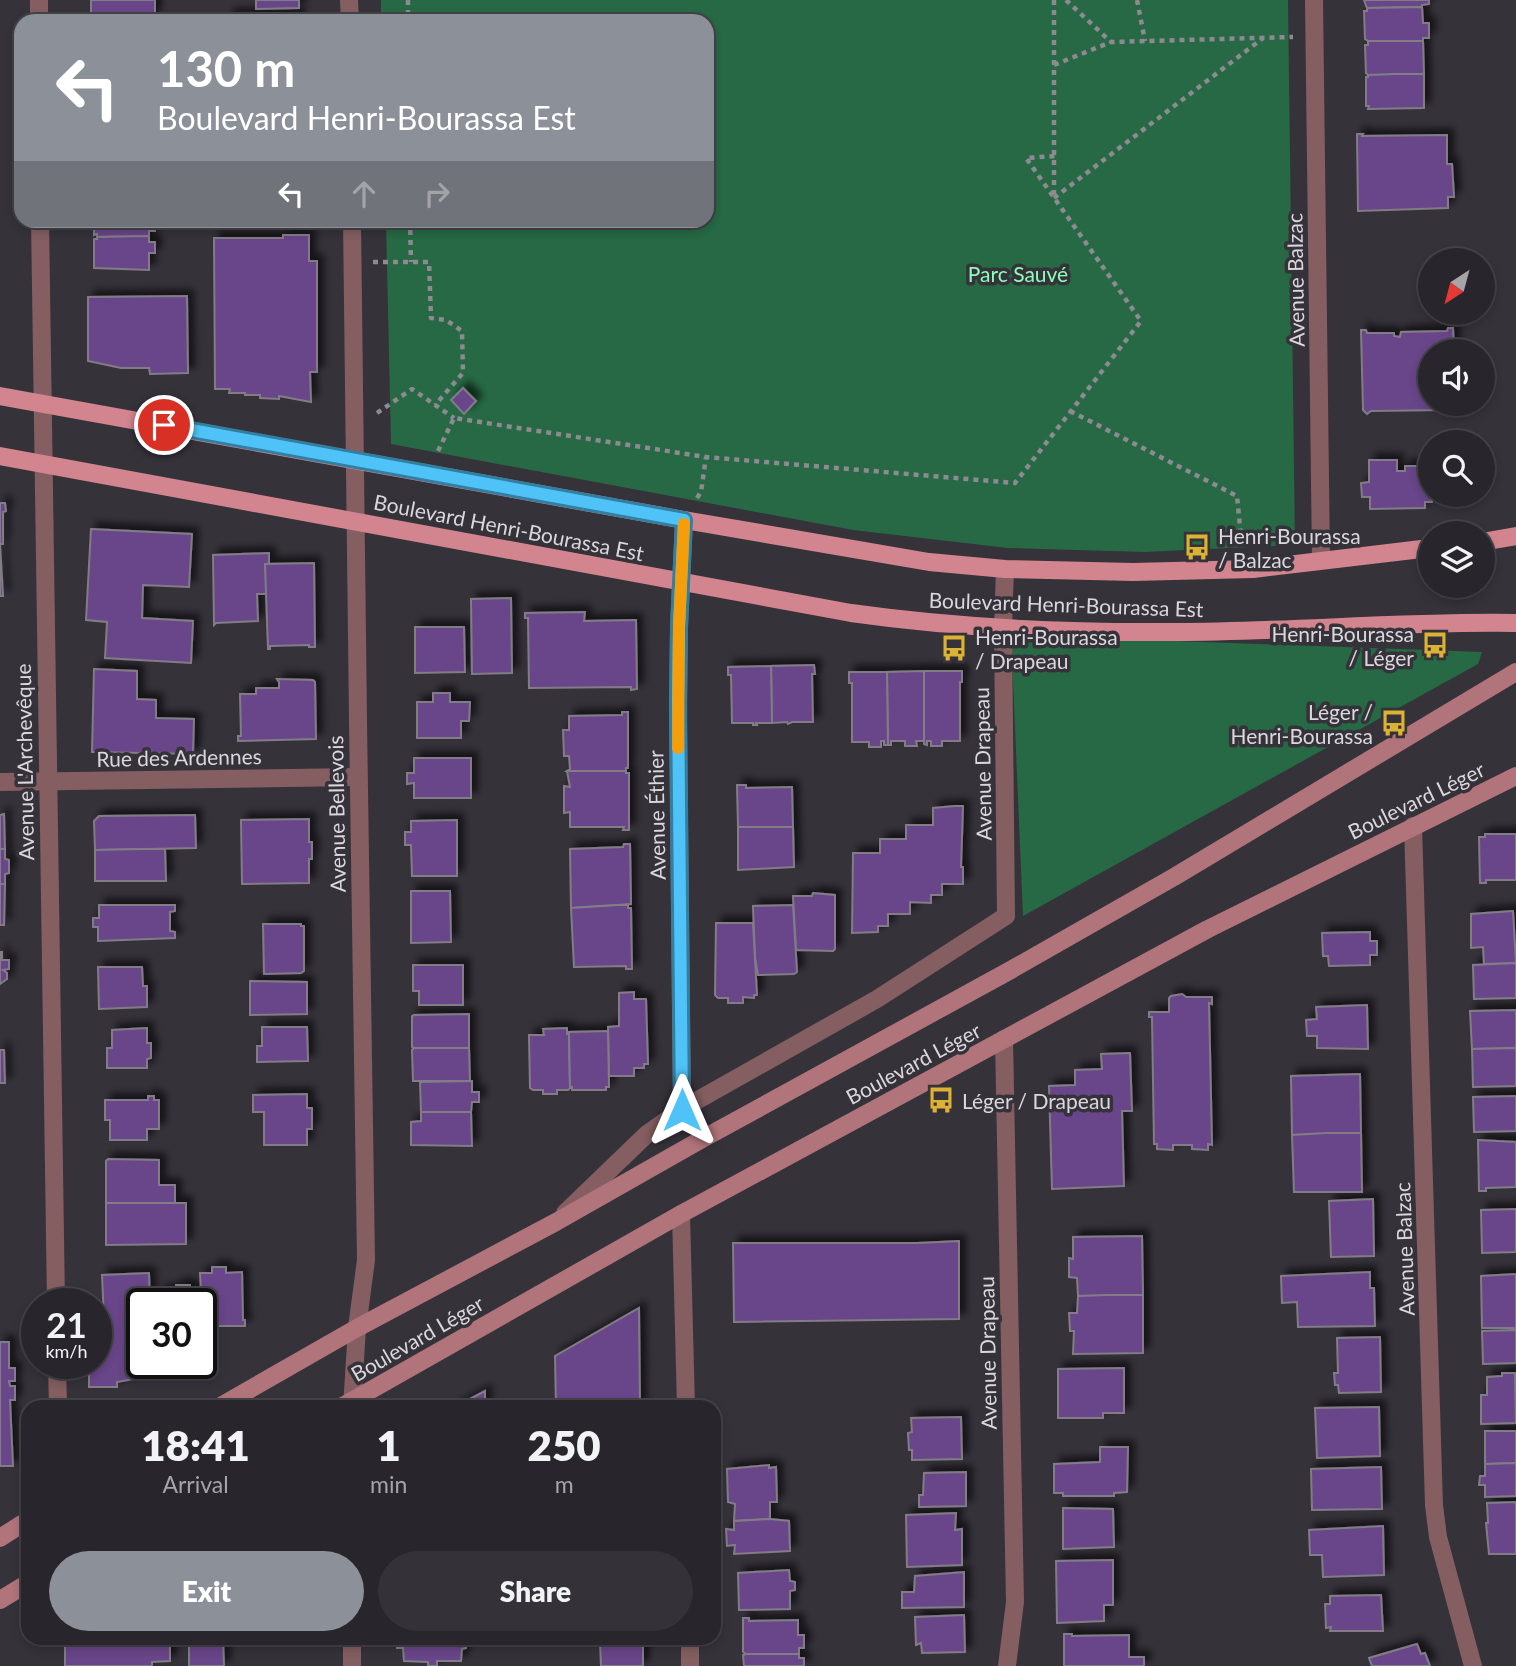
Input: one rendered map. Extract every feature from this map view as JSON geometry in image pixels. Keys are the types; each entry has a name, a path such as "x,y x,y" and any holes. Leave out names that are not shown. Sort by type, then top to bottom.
{"main road":[{"name":"Boulevard Henri-Bourassa Est","path":"0,396 929,562 1004,569 1133,572 1245,569 1418,549"},
{"name":"Boulevard Henri-Bourassa Est","path":"0,456 850,613 927,624 1003,629 1176,632 1465,622 1516,623"},
{"path":"1495,540 1516,536"},
{"name":"Boulevard Léger","path":"231,1400 357,1328 556,1222 1009,971 1174,877 1516,672"},
{"name":"Boulevard Léger","path":"357,1400 681,1214 1208,929 1516,776"},
{"path":"0,1538 21,1524"},
{"path":"0,1600 21,1587"}],"street":[{"name":"Avenue Balzac","path":"1314,0 1321,560"},
{"name":"Avenue L'Archevêque","path":"40,228 46,782 56,1288"},
{"name":"Avenue Bellevois","path":"349,1400 366,1260 352,228"},
{"name":"Avenue Éthier","path":"682,1110 678,737 684,520"},
{"name":"Avenue Drapeau","path":"1004,569 1006,916"},
{"name":"Rue des Ardennes","path":"0,782 358,777"},
{"name":"Avenue Balzac","path":"1413,826 1434,1505 1438,1536 1473,1666"},
{"name":"Boulevard Léger","path":"556,1222 647,1134 682,1110 877,999 1006,916"},
{"name":"Avenue Drapeau","path":"1004,1039 1014,1602 1007,1666"},
{"path":"681,1214 686,1400"},
{"path":"57,1379 58,1400"},
{"path":"352,1645 352,1666"},
{"path":"690,1645 690,1666"}],"path":[{"path":"1054,0 1054,198"},
{"path":"1066,0 1111,42"},
{"path":"1137,0 1145,41"},
{"path":"1054,65 1111,42 1314,37"},
{"path":"1054,198 1263,38"},
{"path":"355,428 412,389 454,418 706,457 1015,483 1141,321 1026,158 1055,156"},
{"path":"410,228 411,262"},
{"path":"352,262 429,262 431,318 446,320 462,331 463,373 435,405"},
{"path":"1070,411 1237,496 1245,569"},
{"path":"429,473 454,418"},
{"path":"684,520 701,492 706,457"}],"green space":[{"name":"Parc Sauvé","path":"381,0 1288,0 1295,545 1145,552 1008,548 853,530 391,444 386,228 714,228 714,14 381,14"},
{"path":"1011,635 1482,652 1478,664 1023,916"}],"building":[{"path":"91,0 155,0 155,14 91,14"},
{"path":"256,0 299,0 299,8 256,9"},
{"path":"1364,0 1429,0 1429,4 1422,7 1367,8"},
{"path":"1422,7 1423,23 1429,23 1429,38 1423,38 1423,41 1365,39 1364,11 1367,11 1367,8"},
{"path":"1368,41 1423,41 1424,74 1368,75 1365,45 1368,45"},
{"path":"1424,74 1424,108 1368,109 1369,106 1366,106 1368,75"},
{"path":"1357,134 1447,135 1447,164 1452,164 1454,197 1448,197 1448,208 1358,211"},
{"path":"94,228 155,228 155,231 149,231 149,236 94,235"},
{"path":"283,235 309,235 309,261 317,261 317,372 310,372 311,402 279,396 279,399 260,398 260,395 229,393 230,389 215,389 214,238 283,238"},
{"path":"149,236 149,242 155,242 155,253 149,253 149,270 94,268 94,239 97,237"},
{"path":"187,296 188,373 150,374 149,368 121,368 88,361 88,297"},
{"path":"1448,328 1453,328 1453,339 1418,339 1418,410 1371,411 1367,414 1363,410 1361,330 1366,330 1367,333 1394,333 1394,336 1400,337 1401,332 1447,331"},
{"path":"463,388 476,401 464,414 451,400"},
{"path":"1369,460 1397,460 1397,471 1405,471 1405,466 1418,466 1418,507 1425,508 1370,509 1370,497 1362,497 1361,483 1369,482"},
{"path":"0,503 5,503 6,511 3,512 3,544 0,544"},
{"path":"91,529 192,534 189,587 143,585 142,618 193,621 191,663 105,658 107,622 86,620"},
{"path":"0,544 3,596 0,596"},
{"path":"269,553 269,565 265,564 267,594 257,594 258,621 214,625 213,555"},
{"path":"314,563 315,647 270,646 268,649 265,564"},
{"path":"511,598 512,673 472,674 471,599"},
{"path":"585,612 584,621 636,620 637,689 529,688 528,618 525,618 525,613"},
{"path":"415,627 464,627 465,672 415,673"},
{"path":"814,665 813,722 772,723 771,666"},
{"path":"771,666 772,723 732,723 731,675 728,675 728,667"},
{"path":"94,669 137,671 137,699 156,700 156,718 194,719 193,754 92,752"},
{"path":"924,671 962,671 960,741 942,741 942,746 931,746 931,741 927,741 927,745 924,744"},
{"path":"924,671 924,741 916,741 917,746 905,746 905,741 891,741 891,745 888,745 887,672"},
{"path":"849,672 887,672 888,745 884,745 884,741 881,741 881,747 869,747 869,742 852,742 852,683 849,683"},
{"path":"277,679 315,682 316,739 238,741 238,736 241,736 240,694 256,694 256,688 279,688"},
{"path":"433,693 450,693 450,702 470,702 469,721 461,721 461,738 417,738 417,702 433,702"},
{"path":"622,712 628,712 626,771 567,771 570,769 569,756 564,756 563,730 569,730 569,716 622,715"},
{"path":"414,758 471,758 471,798 414,798 414,783 407,784 407,773 414,773"},
{"path":"567,771 629,773 629,830 623,830 624,827 570,827 570,812 564,813 564,786 570,787"},
{"path":"737,785 746,785 746,788 792,787 793,827 738,827"},
{"path":"963,806 963,884 942,884 942,895 931,895 931,903 910,902 910,914 888,914 888,926 878,926 878,932 852,933 853,853 880,853 880,839 906,839 906,825 933,825 933,808"},
{"path":"4,814 5,849 0,849 0,815"},
{"path":"195,815 196,848 95,850 94,821 99,816"},
{"path":"309,819 312,859 309,859 309,883 242,884 241,820"},
{"path":"457,820 457,876 412,876 411,845 405,845 405,832 411,832 411,821"},
{"path":"738,827 793,827 794,867 738,870"},
{"path":"1485,834 1516,834 1516,880 1486,880 1486,883 1480,883 1479,837 1485,837"},
{"path":"624,844 630,844 631,904 571,908 570,849 623,847"},
{"path":"0,849 5,849 5,859 9,860 9,873 5,874 5,884 0,884"},
{"path":"165,849 166,881 95,881 95,850"},
{"path":"0,884 5,884 4,925 0,925"},
{"path":"411,891 450,891 451,942 411,943"},
{"path":"813,893 835,895 833,951 796,950 793,896 812,896"},
{"path":"99,905 175,905 175,911 170,912 170,931 175,932 175,938 98,941 98,927 93,927 93,918 99,918"},
{"path":"628,905 628,908 631,908 632,969 626,969 626,966 574,967 571,908"},
{"path":"793,905 797,972 758,975 753,906"},
{"path":"1513,911 1516,963 1484,964 1483,947 1471,948 1471,914"},
{"path":"716,923 753,923 757,995 754,995 754,998 743,997 743,1003 728,1003 728,998 718,998 715,995"},
{"path":"263,924 304,926 304,971 264,974"},
{"path":"1370,932 1370,941 1377,941 1377,955 1370,955 1370,965 1329,966 1328,956 1323,956 1322,933"},
{"path":"0,952 2,960 9,960 9,969 3,970 7,973 7,979 0,984"},
{"path":"1516,963 1516,998 1474,999 1473,965"},
{"path":"413,965 463,965 463,1005 419,1005 419,991 413,991"},
{"path":"98,967 142,967 143,986 147,986 147,1007 99,1009"},
{"path":"250,981 307,982 307,1014 250,1015"},
{"path":"634,992 634,999 646,999 648,1064 644,1064 644,1068 634,1068 634,1076 609,1076 608,1027 619,1026 619,993"},
{"path":"1182,994 1186,997 1212,997 1212,1004 1209,1003 1212,1145 1208,1144 1208,1150 1192,1149 1192,1145 1173,1145 1173,1150 1157,1149 1157,1144 1154,1144 1152,1017 1149,1017 1149,1012 1169,1012 1169,998"},
{"path":"1367,1005 1368,1049 1317,1048 1317,1036 1307,1036 1306,1020 1317,1019 1316,1007"},
{"path":"1516,1010 1516,1048 1472,1049 1470,1011"},
{"path":"469,1014 469,1048 412,1047 412,1016"},
{"path":"262,1027 307,1027 308,1061 257,1062 257,1046 262,1046"},
{"path":"147,1028 151,1058 147,1059 147,1068 107,1068 107,1048 112,1048 112,1030"},
{"path":"567,1028 570,1088 557,1090 557,1094 543,1094 543,1090 533,1090 530,1088 529,1035 544,1035 543,1029"},
{"path":"608,1031 609,1087 606,1087 606,1090 572,1090 569,1032"},
{"path":"414,1048 469,1048 470,1081 413,1081"},
{"path":"1516,1048 1516,1086 1473,1087 1472,1049"},
{"path":"0,1050 4,1050 5,1083 0,1083"},
{"path":"1130,1053 1132,1111 1122,1111 1124,1186 1052,1189 1049,1086 1075,1085 1075,1070 1102,1069 1101,1054"},
{"path":"1360,1074 1361,1133 1292,1135 1291,1076"},
{"path":"472,1081 472,1092 479,1092 479,1102 472,1102 471,1112 421,1112 420,1082"},
{"path":"307,1094 307,1108 312,1108 312,1129 307,1129 307,1145 264,1145 264,1112 253,1112 253,1095"},
{"path":"148,1096 159,1100 159,1129 147,1129 147,1140 110,1140 110,1120 105,1120 105,1100 148,1100"},
{"path":"1516,1096 1516,1131 1474,1132 1473,1097"},
{"path":"421,1112 471,1112 472,1146 411,1145 411,1122 421,1121"},
{"path":"1361,1133 1362,1192 1294,1192 1292,1135"},
{"path":"1478,1140 1516,1142 1516,1187 1486,1188 1486,1191 1479,1191"},
{"path":"108,1159 159,1160 159,1185 175,1185 175,1203 106,1203"},
{"path":"1373,1199 1374,1256 1331,1257 1329,1201"},
{"path":"106,1203 186,1203 186,1244 106,1245"},
{"path":"1516,1209 1516,1252 1482,1253 1481,1210"},
{"path":"1142,1236 1143,1295 1078,1296 1077,1278 1069,1277 1069,1258 1073,1259 1073,1237"},
{"path":"959,1241 959,1319 734,1322 733,1243"},
{"path":"212,1267 226,1267 226,1273 242,1272 245,1326 217,1326 217,1288 201,1288 200,1273 212,1273"},
{"path":"1370,1272 1370,1288 1374,1288 1375,1326 1298,1327 1297,1302 1282,1303 1281,1276"},
{"path":"149,1273 149,1288 126,1288 126,1379 134,1379 117,1382 117,1387 89,1387 89,1379 112,1379 112,1288 103,1288 102,1275"},
{"path":"1516,1274 1516,1328 1482,1328 1481,1276"},
{"path":"176,1285 190,1285 190,1288 176,1288"},
{"path":"1143,1295 1143,1353 1073,1354 1074,1331 1070,1331 1069,1313 1077,1313 1078,1296"},
{"path":"639,1308 640,1400 556,1400 555,1356"},
{"path":"1516,1330 1516,1363 1483,1364 1482,1331"},
{"path":"1380,1337 1381,1392 1339,1393 1334,1373 1338,1373 1337,1338"},
{"path":"0,1342 9,1342 9,1368 15,1368 15,1381 9,1381 10,1386 15,1386 15,1400 10,1400 13,1466 0,1466"},
{"path":"1124,1368 1124,1413 1103,1413 1103,1418 1058,1418 1058,1369"},
{"path":"1502,1373 1515,1373 1516,1423 1481,1424 1481,1395 1487,1395 1487,1377 1502,1376"},
{"path":"485,1391 485,1400 468,1400"},
{"path":"1379,1407 1380,1456 1317,1458 1315,1408"},
{"path":"961,1417 962,1459 912,1460 908,1433 912,1432 911,1418"},
{"path":"1485,1431 1516,1431 1516,1463 1485,1464"},
{"path":"1100,1447 1128,1447 1127,1492 1114,1493 1114,1496 1063,1496 1063,1493 1054,1493 1054,1464 1100,1462"},
{"path":"1516,1463 1516,1496 1485,1497 1485,1485 1479,1485 1480,1476 1485,1476 1485,1464"},
{"path":"769,1465 769,1468 776,1467 777,1502 770,1502 770,1519 734,1521 735,1504 728,1502 727,1469"},
{"path":"1381,1467 1382,1509 1312,1510 1311,1469"},
{"path":"966,1472 966,1506 919,1507 919,1495 923,1495 924,1473"},
{"path":"1516,1502 1516,1554 1489,1554 1487,1503"},
{"path":"1063,1508 1113,1509 1114,1547 1063,1549"},
{"path":"956,1513 955,1530 962,1529 962,1565 907,1567 906,1515"},
{"path":"734,1521 789,1521 790,1551 734,1554 735,1545 727,1546 726,1529 734,1530"},
{"path":"1383,1526 1384,1575 1323,1577 1322,1555 1310,1555 1309,1530"},
{"path":"1113,1560 1113,1605 1104,1605 1104,1621 1057,1623 1056,1561"},
{"path":"789,1570 790,1581 795,1582 795,1590 790,1591 790,1609 739,1610 738,1573"},
{"path":"964,1572 964,1607 902,1608 902,1592 914,1592 915,1576"},
{"path":"1381,1595 1383,1631 1330,1631 1331,1627 1326,1628 1325,1604 1330,1604 1330,1596"},
{"path":"964,1615 965,1652 922,1653 921,1643 916,1645 915,1617"},
{"path":"743,1618 749,1618 749,1621 798,1620 798,1635 804,1635 804,1648 799,1648 799,1654 746,1654 743,1652"},
{"path":"1064,1634 1129,1635 1129,1657 1144,1657 1144,1666 1064,1666"},
{"path":"1417,1644 1421,1654 1425,1653 1430,1666 1372,1666 1369,1658"},
{"path":"65,1645 170,1645 170,1661 152,1662 152,1666 65,1666"},
{"path":"189,1645 223,1645 224,1666 189,1666"},
{"path":"397,1645 466,1645 466,1648 462,1649 461,1661 437,1661 437,1666 428,1666 428,1662 404,1661 403,1648 397,1648"},
{"path":"600,1645 643,1645 643,1666 601,1666"},
{"path":"799,1654 799,1658 804,1658 804,1666 744,1666 743,1655"}],"slow traffic":[{"path":"678,748 679,627 684,524"}],"place":[{"name":"Henri-Bourassa / Balzac","path":"1197,547"},
{"name":"Henri-Bourassa / Léger","path":"1435,645"},
{"name":"Henri-Bourassa / Drapeau","path":"954,648"},
{"name":"Léger / Henri-Bourassa","path":"1394,723"},
{"name":"Léger / Drapeau","path":"941,1100"}],"route":[{"path":"164,425 684,520 678,699 682,1110"}]}
